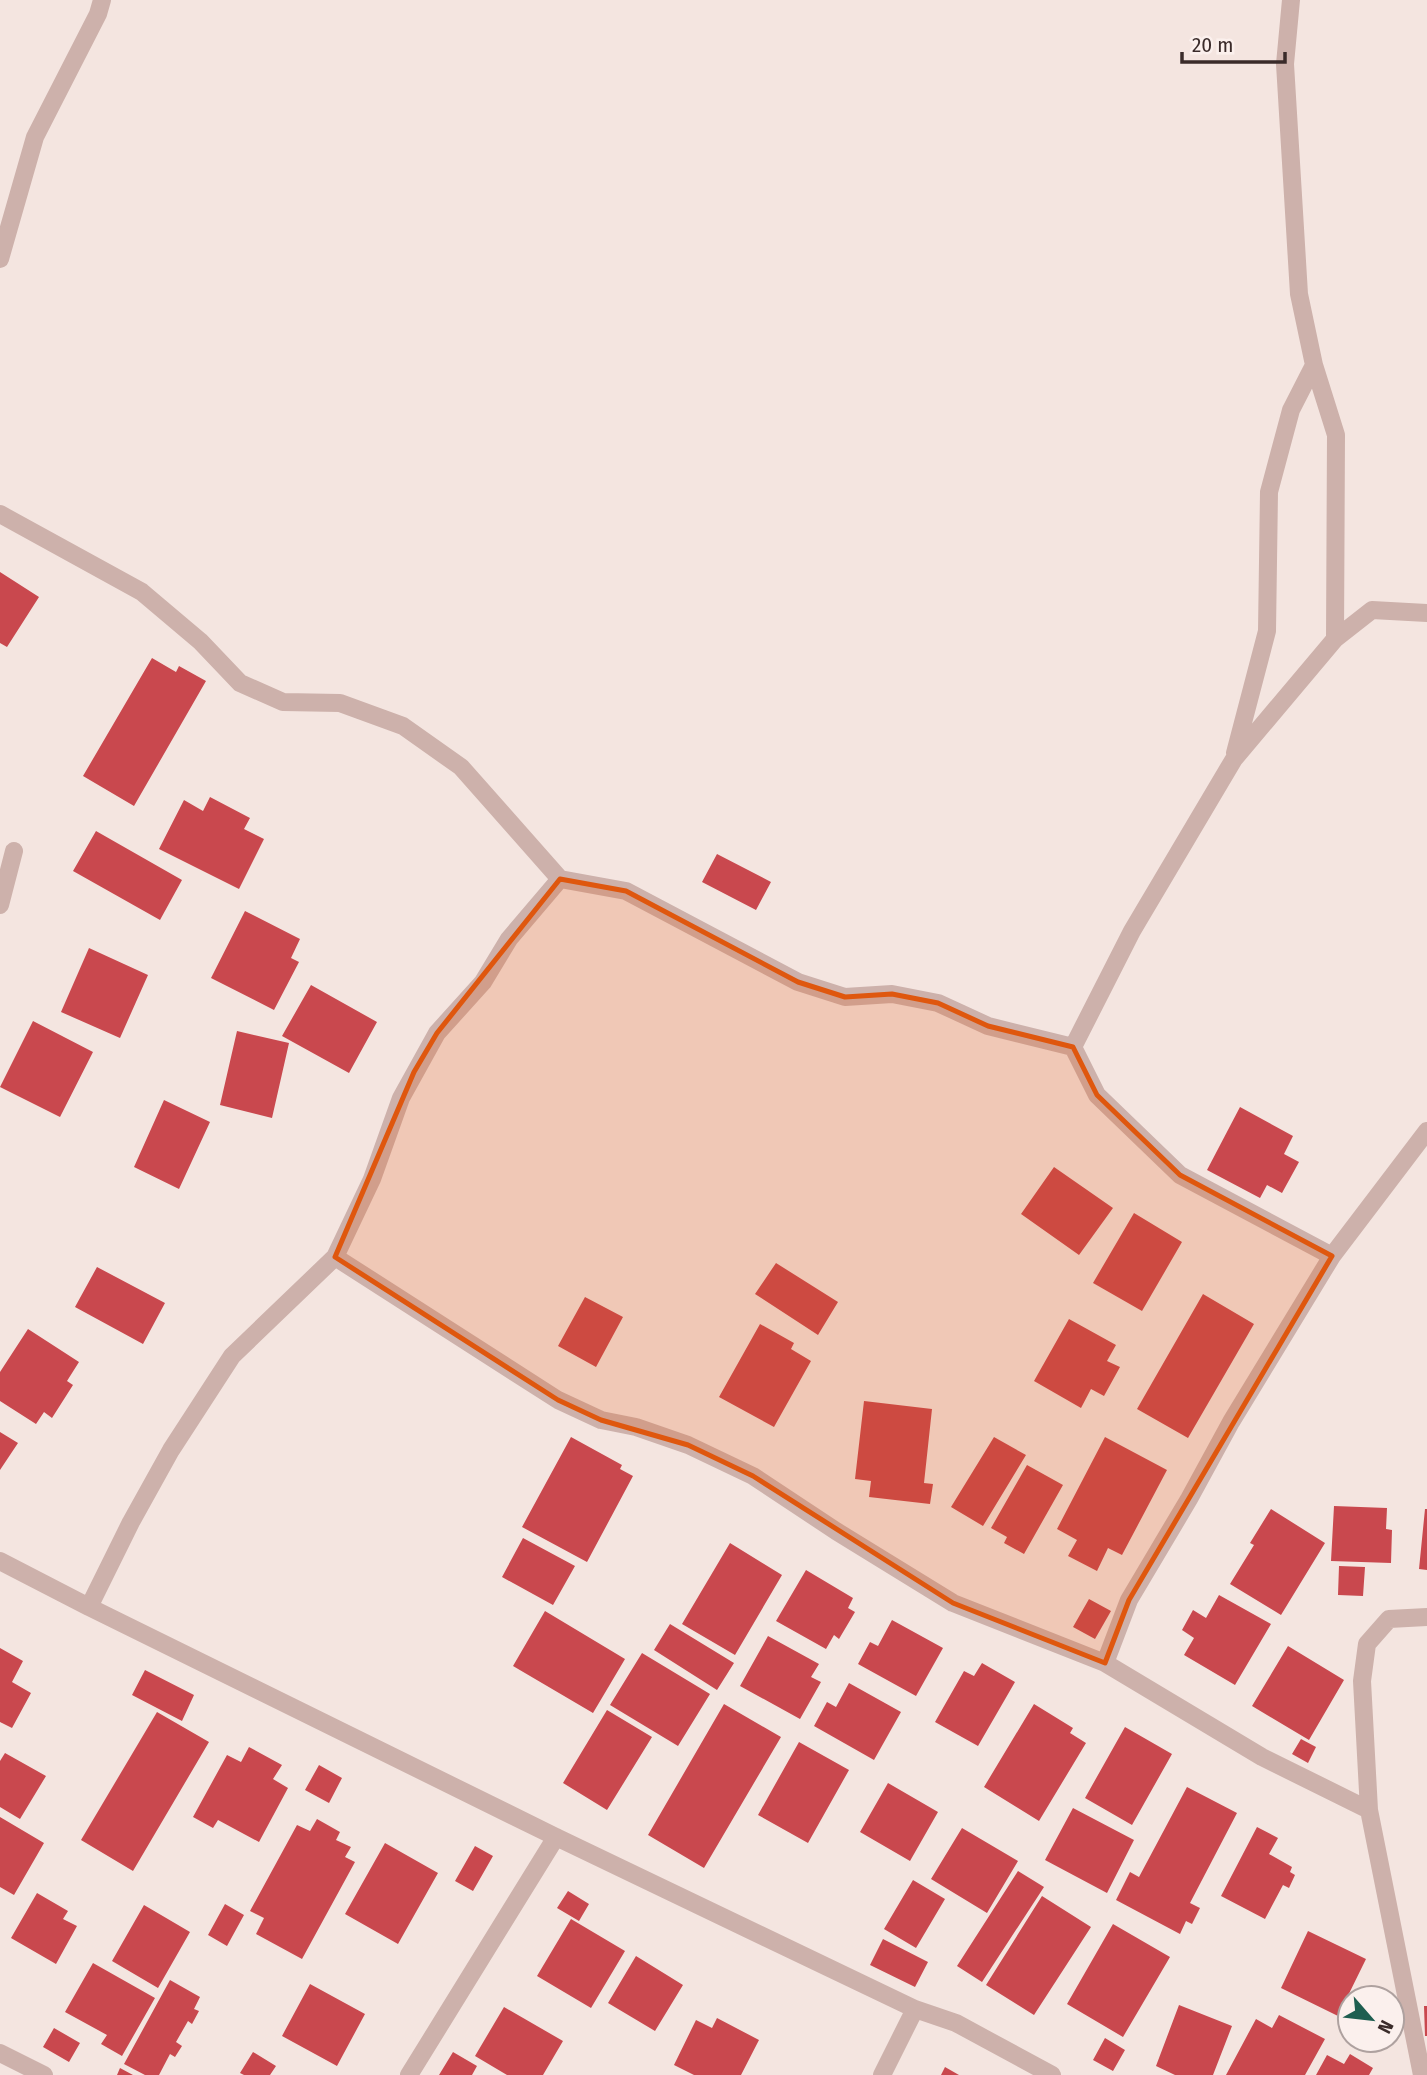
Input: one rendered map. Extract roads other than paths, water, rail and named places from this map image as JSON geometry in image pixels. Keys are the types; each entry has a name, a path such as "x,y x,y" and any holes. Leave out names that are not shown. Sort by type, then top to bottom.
{"street":[{"path":"0,259 35,137 98,14 102,0"},
{"path":"1291,0 1285,64 1299,294 1314,365 1336,435 1335,639"},
{"path":"1234,759 1267,631 1269,492 1291,410 1314,365"},
{"path":"0,514 142,592 200,641 240,683 283,702 340,703 403,726 461,767 560,879 626,891 798,982 845,997 892,994 938,1003 988,1026 1073,1047 1097,1095 1180,1175 1332,1256"},
{"path":"1073,1047 1132,932 1234,759 1335,639 1372,610 1427,613"},
{"path":"0,905 14,851"},
{"path":"89,1607 131,1522 171,1450 232,1356 335,1257 372,1179 401,1098 437,1033 482,982 509,939 560,879"},
{"path":"1105,1663 1129,1600 1231,1422 1332,1256 1427,1131"},
{"path":"335,1257 558,1400 601,1420 636,1427 688,1445 753,1476 953,1603 1105,1663 1262,1757 1370,1810"},
{"path":"0,1561 556,1837 915,2009 956,2023 1052,2075"},
{"path":"1422,2075 1370,1810 1362,1681 1367,1643 1389,1619 1427,1618"},
{"path":"409,2075 556,1837"},
{"path":"881,2075 915,2009"},
{"path":"0,2053 44,2075"}]}
